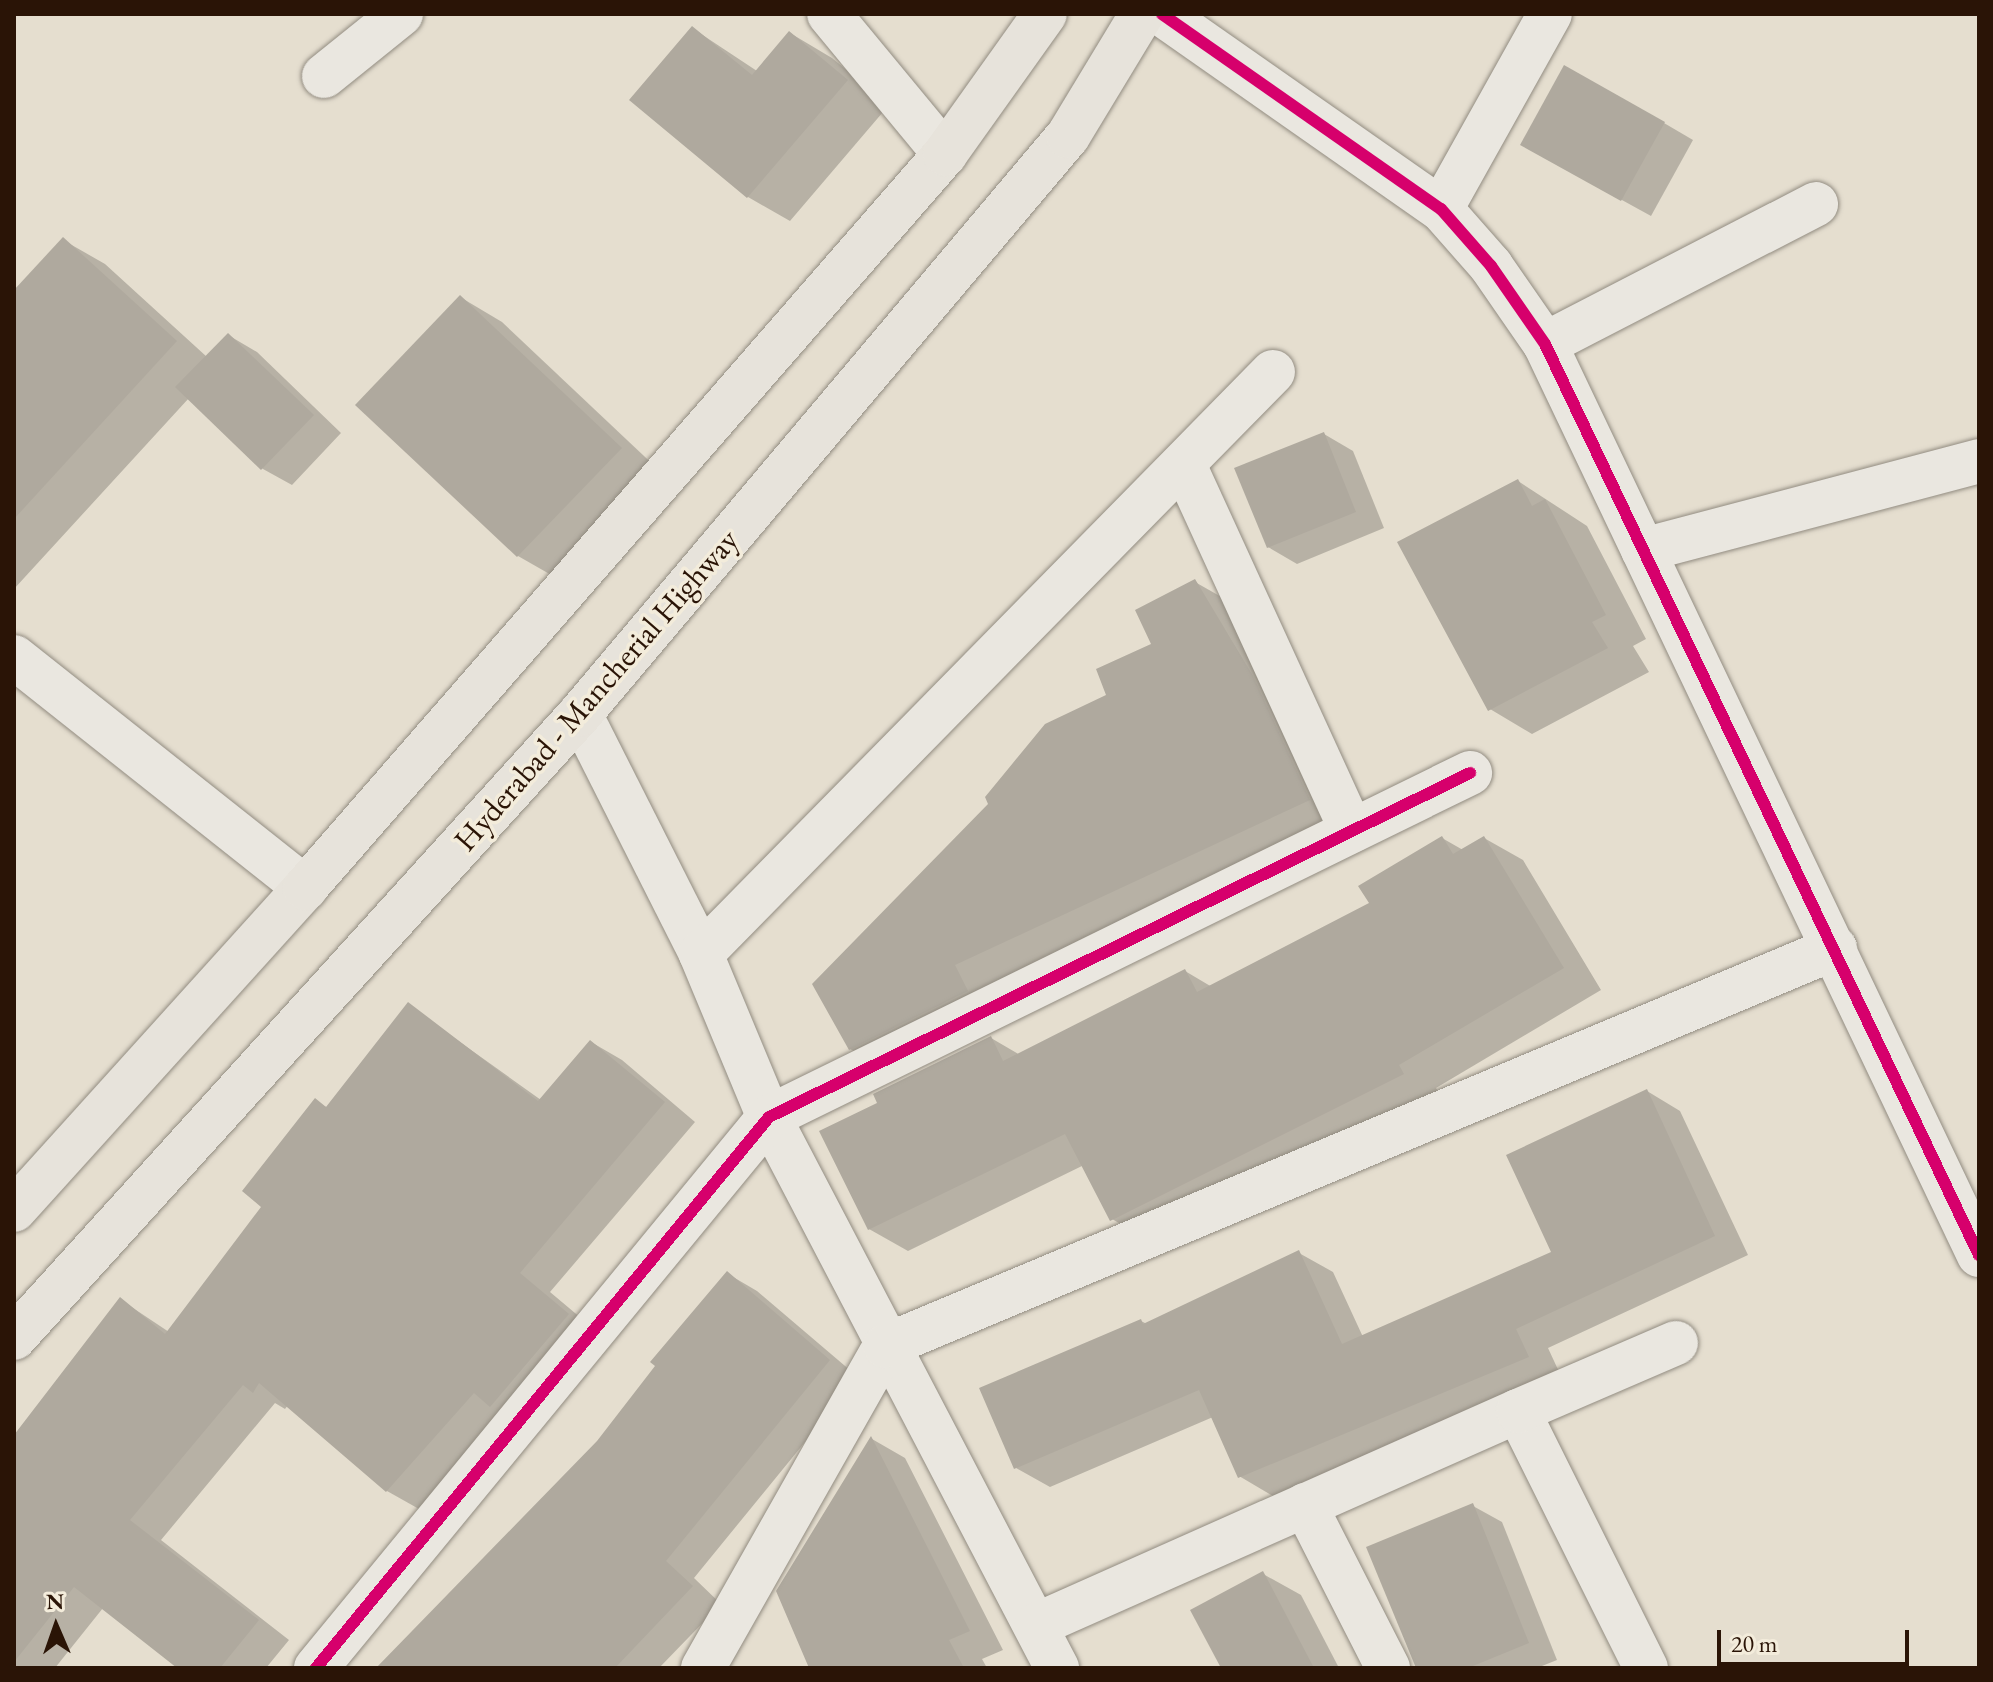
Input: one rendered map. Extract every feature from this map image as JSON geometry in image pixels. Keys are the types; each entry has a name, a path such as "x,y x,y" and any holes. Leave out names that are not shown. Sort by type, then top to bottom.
{"main road":[{"path":"14,1210 305,888 945,154 1045,14"},
{"name":"Hyderabad - Mancherial Highway","path":"14,1338 580,714 1068,136 1142,14"}],"street":[{"path":"324,76 401,14"},
{"path":"829,14 945,154"},
{"path":"1162,14 1441,209 1491,266 1545,344 1979,1255"},
{"path":"1441,209 1550,14"},
{"path":"1545,344 1816,204"},
{"path":"701,954 1185,467 1273,372"},
{"path":"1643,550 1979,461"},
{"path":"1185,467 1352,831"},
{"path":"14,657 305,888"},
{"path":"580,714 701,954 769,1117 885,1346 1057,1668"},
{"path":"316,1668 769,1117 1470,773"},
{"path":"703,1668 885,1346 1835,948"},
{"path":"1036,1625 1676,1343"},
{"path":"1518,1411 1646,1668"},
{"path":"1305,1505 1388,1668"}],"building":[{"path":"692,26 752,75 789,31 848,80 747,198 629,100"},
{"path":"1564,65 1665,122 1621,201 1520,145"},
{"path":"63,237 177,341 14,519 14,290"},
{"path":"460,295 622,448 517,557 355,405"},
{"path":"228,333 314,415 261,470 175,387"},
{"path":"1324,432 1356,512 1267,548 1234,468"},
{"path":"1518,479 1532,506 1545,499 1606,615 1592,622 1608,648 1488,711 1397,542"},
{"path":"1195,579 1253,676 1310,800 955,965 968,991 849,1050 812,984 988,804 985,797 1045,724 1106,695 1096,669 1151,644 1135,610"},
{"path":"1442,836 1453,854 1484,836 1564,968 1399,1065 1404,1074 1110,1221 1065,1134 868,1230 819,1131 877,1103 873,1094 991,1036 1003,1061 1185,969 1197,992 1369,903 1358,886"},
{"path":"408,1002 538,1101 590,1040 665,1102 520,1273 569,1314 490,1407 474,1393 386,1492 259,1383 253,1393 243,1385 130,1520 259,1620 220,1668 177,1668 74,1587 14,1662 14,1435 120,1297 165,1334 261,1207 242,1191 315,1098 326,1107"},
{"path":"1647,1089 1715,1236 1516,1329 1529,1357 1238,1478 1199,1390 1014,1469 979,1388 1141,1319 1143,1324 1299,1250 1342,1344 1551,1252 1506,1155"},
{"path":"727,1271 830,1360 666,1561 693,1586 615,1668 376,1668 597,1441 655,1366 650,1362"},
{"path":"871,1436 970,1631 949,1640 964,1668 809,1668 776,1591"},
{"path":"1473,1503 1529,1643 1468,1668 1416,1668 1366,1547"},
{"path":"1263,1571 1314,1668 1221,1668 1190,1610"}],"cycle path":[{"path":"1162,14 1441,209 1491,266 1545,344 1979,1255"},
{"path":"316,1668 769,1117 1470,773"}]}
